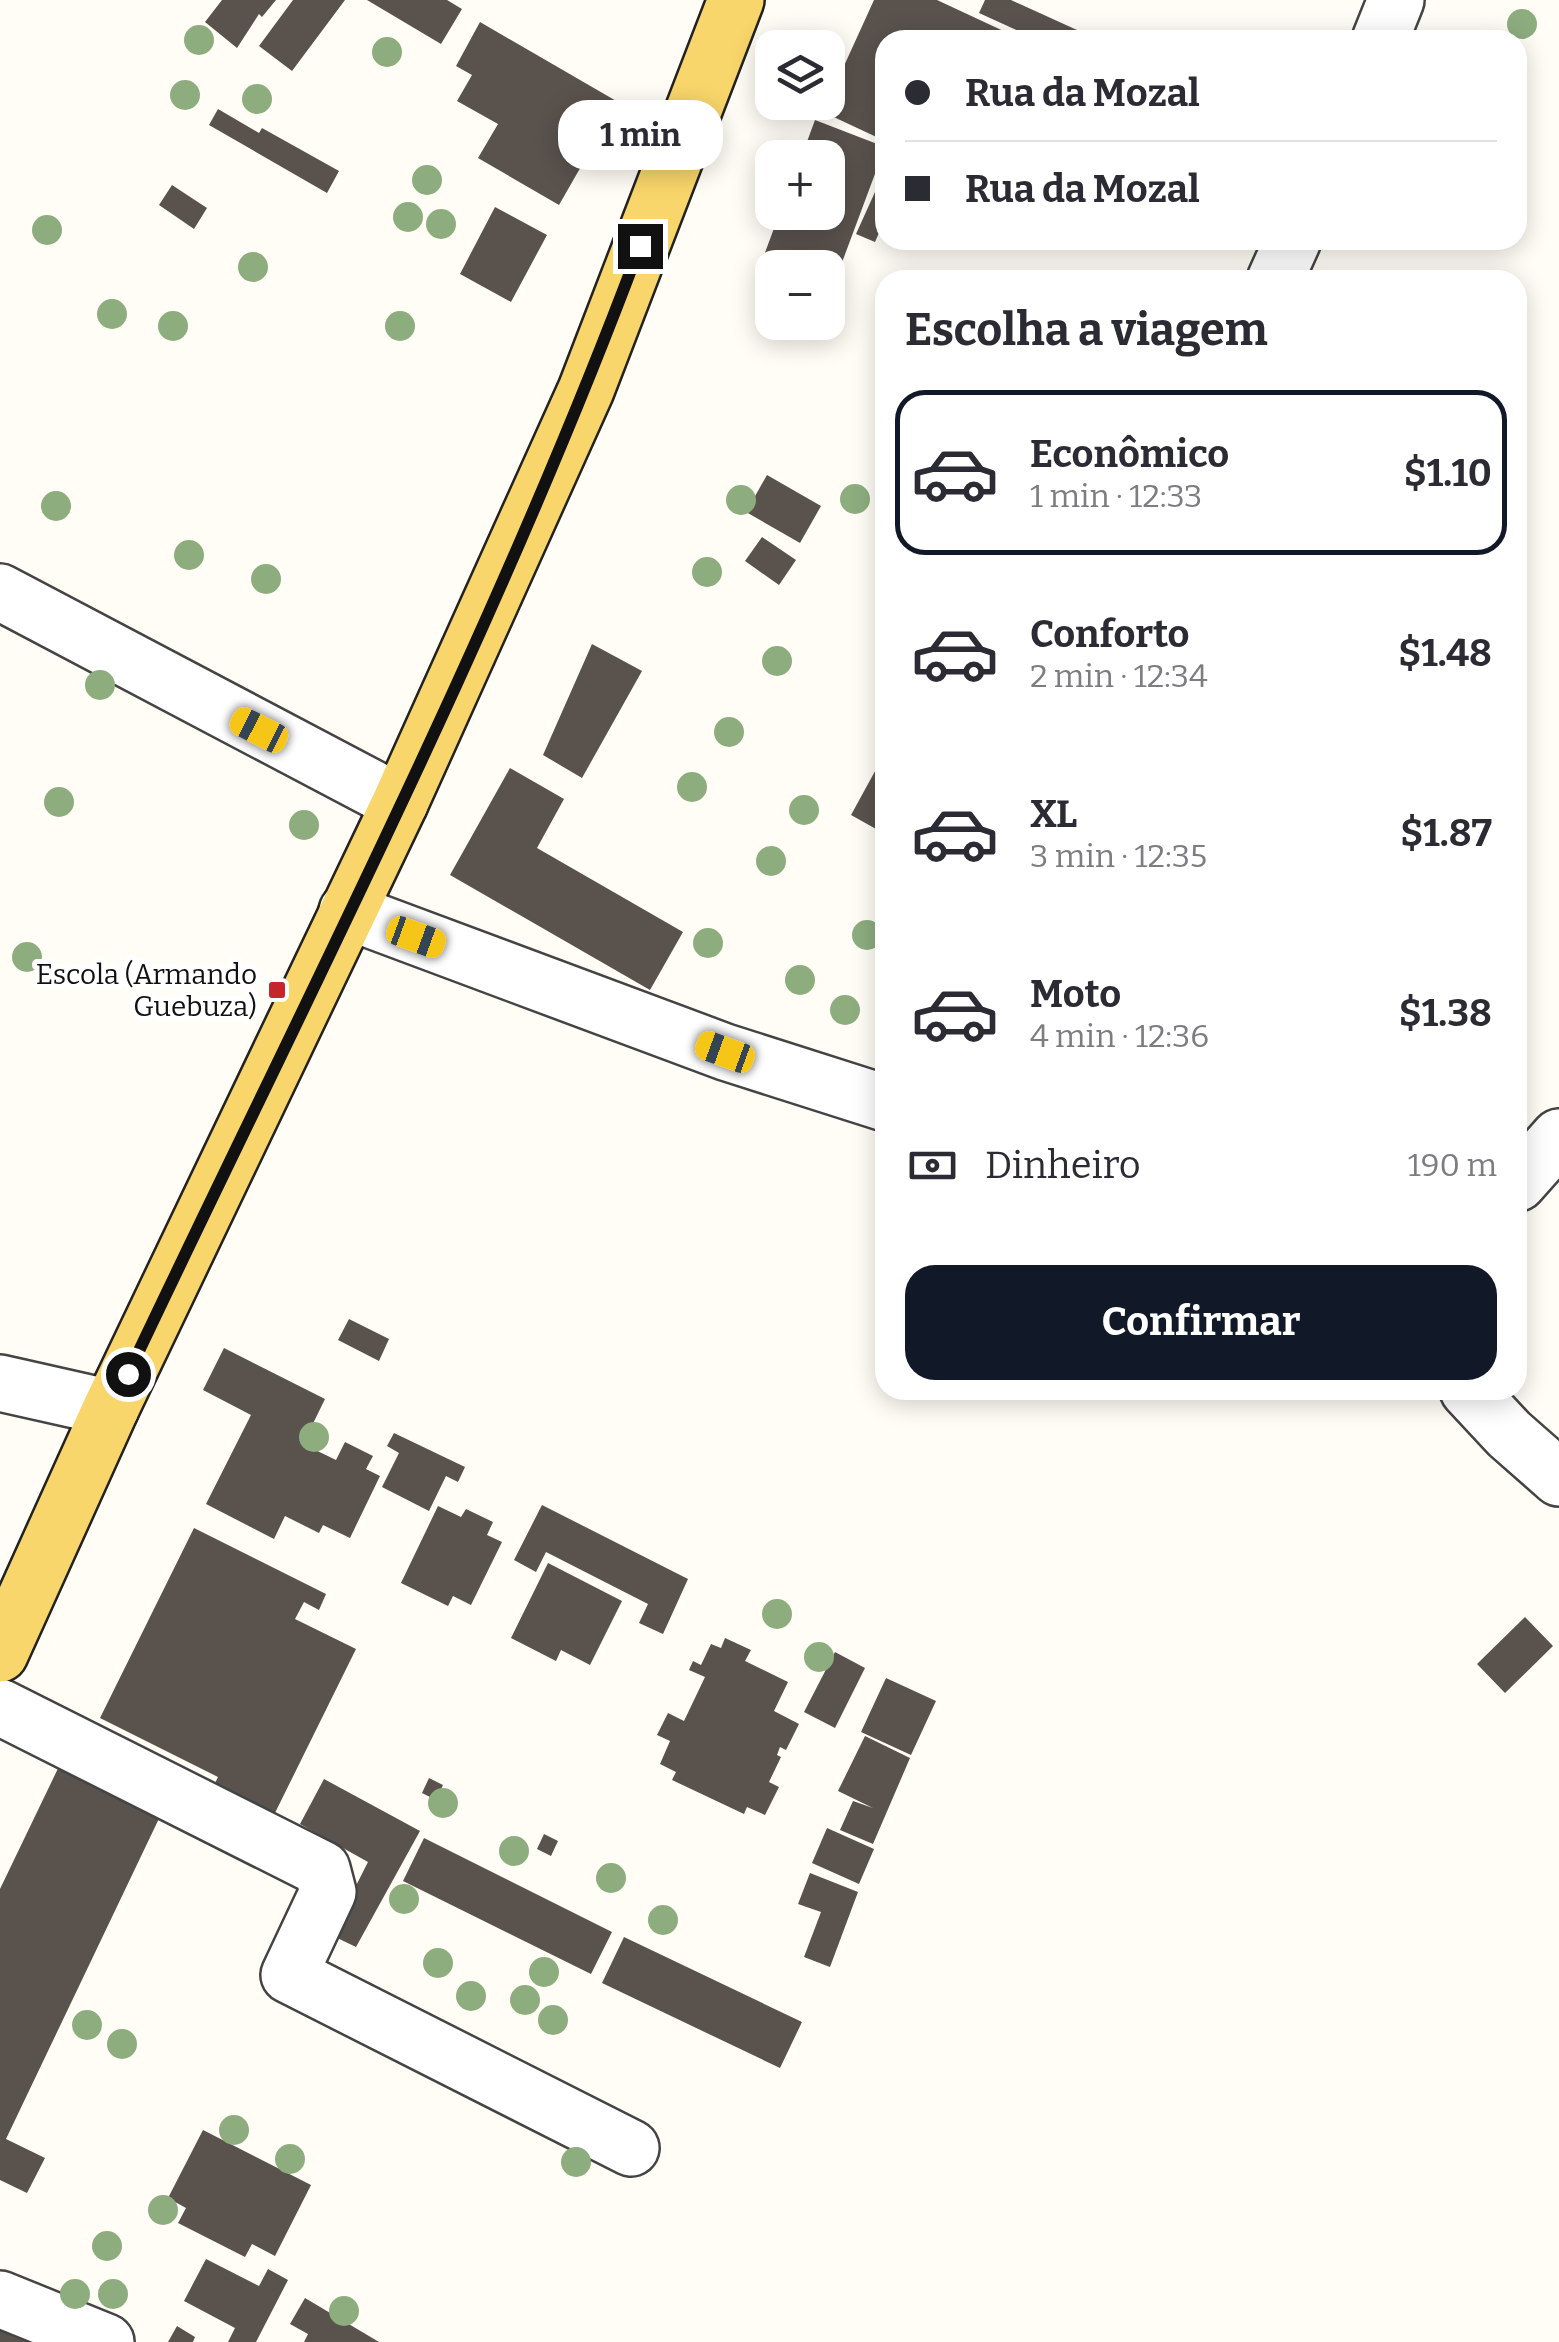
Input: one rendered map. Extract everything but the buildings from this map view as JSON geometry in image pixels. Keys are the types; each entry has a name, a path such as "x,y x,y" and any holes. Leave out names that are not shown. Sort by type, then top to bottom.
{"main road":[{"path":"0,1654 111,1408 400,803 586,390 736,0"}],"street":[{"path":"1384,30 1396,0"},
{"path":"0,592 400,803"},
{"path":"347,911 725,1052 875,1100"},
{"path":"1527,1173 1559,1137"},
{"path":"0,1383 111,1408"},
{"path":"1477,1400 1508,1434 1559,1478"},
{"path":"0,1707 322,1869 328,1892 289,1975 631,2148"},
{"path":"0,2299 106,2342"}],"place":[{"name":"Escola (Armando Guebuza)","path":"277,990"}],"route":[{"path":"128,1374 400,803 586,390 640,246"}]}
